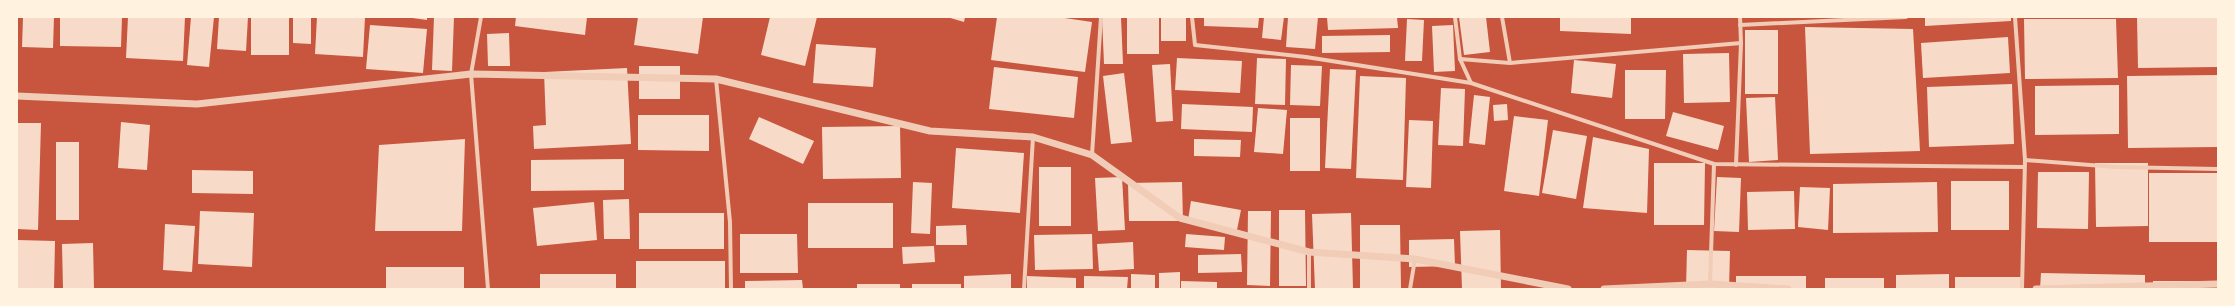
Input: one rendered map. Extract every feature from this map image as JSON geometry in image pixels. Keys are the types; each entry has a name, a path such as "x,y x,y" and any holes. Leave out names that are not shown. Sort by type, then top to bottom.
{"street":[{"path":"481,17 471,74 488,289"},
{"path":"1092,155 1101,17"},
{"path":"1192,17 1195,45 1306,57 1471,83 1714,164 2023,167"},
{"path":"1455,17 1460,59 1471,83"},
{"path":"1502,17 1510,63"},
{"path":"1736,165 1741,43 1740,17"},
{"path":"1740,25 1906,17"},
{"path":"2016,17 2025,160 2023,167 2022,289"},
{"path":"1460,59 1510,63 1741,43"},
{"path":"17,96 197,104 471,74 716,79 930,131 1033,137 1092,155 1180,218 1309,252 1415,259 1568,289"},
{"path":"716,79 730,222 731,289"},
{"path":"1024,289 1033,137"},
{"path":"2025,160 2116,167 2218,169"},
{"path":"1710,284 1714,164"},
{"path":"1309,252 1309,289"},
{"path":"1410,289 1415,259"},
{"path":"1604,289 1710,284 1788,289"},
{"path":"2036,289 2218,284"}],"building":[{"path":"23,17 54,17 53,48 22,47"},
{"path":"60,17 122,17 121,47 60,46"},
{"path":"128,17 185,17 183,61 126,58"},
{"path":"191,17 214,17 209,67 187,65"},
{"path":"219,17 248,17 246,51 217,49"},
{"path":"251,17 289,17 289,55 251,55"},
{"path":"293,17 311,17 311,44 293,43"},
{"path":"317,17 365,17 363,57 315,54"},
{"path":"405,17 427,17 427,20"},
{"path":"434,17 454,17 452,71 432,70"},
{"path":"516,17 587,17 585,35 515,26"},
{"path":"638,17 703,17 698,54 634,45"},
{"path":"770,17 817,17 805,66 761,55"},
{"path":"947,17 965,17 964,22"},
{"path":"997,17 1058,17 1092,22 1085,72 991,60"},
{"path":"1102,17 1121,17 1123,64 1104,64"},
{"path":"1127,17 1159,17 1159,54 1127,54"},
{"path":"1161,17 1186,17 1186,41 1161,41"},
{"path":"1204,17 1259,17 1258,28 1204,26"},
{"path":"1264,17 1284,17 1281,40 1262,38"},
{"path":"1288,17 1318,17 1315,49 1286,47"},
{"path":"1327,17 1397,17 1398,28 1328,30"},
{"path":"1459,17 1486,17 1490,52 1464,55"},
{"path":"1560,17 1631,17 1631,34 1560,31"},
{"path":"1925,17 2011,17 2011,21 1925,26"},
{"path":"2137,17 2218,17 2218,67 2138,68"},
{"path":"1407,19 1424,20 1422,61 1405,61"},
{"path":"2024,19 2116,19 2118,78 2025,79"},
{"path":"370,25 427,29 423,73 366,69"},
{"path":"1453,25 1455,71 1434,72 1432,26"},
{"path":"1805,27 1913,29 1920,151 1810,154"},
{"path":"1745,30 1778,30 1778,94 1745,94"},
{"path":"509,33 510,66 488,66 487,34"},
{"path":"1390,35 1390,52 1322,53 1322,36"},
{"path":"2008,37 2010,73 1923,78 1921,43"},
{"path":"816,44 876,48 873,87 813,83"},
{"path":"1729,53 1730,102 1684,103 1683,54"},
{"path":"1177,58 1242,61 1240,93 1175,90"},
{"path":"1257,58 1286,59 1285,105 1255,104"},
{"path":"1574,60 1616,64 1612,98 1571,93"},
{"path":"1170,64 1173,121 1156,122 1152,65"},
{"path":"1291,65 1322,66 1320,106 1290,105"},
{"path":"639,66 680,66 680,99 639,99"},
{"path":"994,67 1078,77 1074,118 989,109"},
{"path":"627,68 631,144 534,149 533,126 546,125 544,72"},
{"path":"1330,69 1356,70 1351,169 1325,168"},
{"path":"1625,70 1666,70 1665,119 1625,119"},
{"path":"1124,73 1132,142 1111,144 1103,76"},
{"path":"2218,75 2218,147 2128,148 2127,76"},
{"path":"1360,76 1406,78 1403,180 1356,178"},
{"path":"2012,84 2014,144 1929,147 1927,87"},
{"path":"2119,85 2119,134 2035,135 2035,86"},
{"path":"1441,88 1465,89 1463,146 1438,145"},
{"path":"1474,95 1490,97 1485,145 1469,143"},
{"path":"1775,97 1778,160 1749,162 1746,98"},
{"path":"1182,104 1253,107 1252,132 1181,129"},
{"path":"1507,104 1508,120 1494,121 1493,105"},
{"path":"1258,108 1287,110 1283,154 1254,152"},
{"path":"1673,112 1724,126 1718,150 1666,136"},
{"path":"638,115 709,115 709,151 638,150"},
{"path":"1514,116 1548,120 1539,196 1504,191"},
{"path":"759,117 814,141 803,164 749,139"},
{"path":"1290,118 1320,118 1320,171 1290,171"},
{"path":"1409,120 1433,121 1431,188 1406,187"},
{"path":"121,122 150,125 147,170 118,168"},
{"path":"17,123 41,123 38,230 17,229"},
{"path":"900,126 901,178 823,179 822,127"},
{"path":"1553,130 1587,136 1576,199 1542,193"},
{"path":"1593,137 1649,149 1647,213 1583,208"},
{"path":"465,139 462,231 375,231 379,145"},
{"path":"1194,139 1241,140 1240,157 1194,156"},
{"path":"56,142 79,142 79,220 56,220"},
{"path":"956,148 1024,153 1020,213 952,208"},
{"path":"624,159 624,190 531,191 531,160"},
{"path":"1654,163 1705,163 1704,225 1654,225"},
{"path":"2095,163 2148,163 2148,226 2096,227"},
{"path":"1039,167 1071,167 1071,226 1039,226"},
{"path":"192,170 253,171 253,194 192,193"},
{"path":"2038,172 2089,172 2088,229 2037,228"},
{"path":"2149,173 2218,173 2218,242 2149,242"},
{"path":"1122,177 1125,230 1098,231 1095,178"},
{"path":"1717,177 1741,178 1739,232 1714,231"},
{"path":"1951,181 2009,181 2009,230 1951,230"},
{"path":"913,182 932,183 930,234 911,233"},
{"path":"1182,182 1183,221 1129,221 1128,183"},
{"path":"1937,182 1938,232 1833,233 1833,184"},
{"path":"1800,187 1830,188 1828,230 1798,227"},
{"path":"1794,191 1795,229 1748,230 1747,192"},
{"path":"629,199 630,239 604,239 603,200"},
{"path":"1191,201 1241,210 1237,230 1188,220"},
{"path":"594,202 597,240 537,246 533,208"},
{"path":"808,203 893,203 893,248 808,248"},
{"path":"1279,210 1305,210 1306,286 1279,286"},
{"path":"200,211 254,213 252,267 198,264"},
{"path":"1248,211 1271,211 1270,286 1247,285"},
{"path":"639,213 724,213 724,249 639,249"},
{"path":"1351,213 1353,289 1315,289 1312,214"},
{"path":"165,224 195,226 192,272 163,270"},
{"path":"966,225 967,245 936,245 936,226"},
{"path":"1360,225 1400,225 1401,289 1360,289"},
{"path":"1500,230 1501,289 1462,289 1460,231"},
{"path":"740,234 797,234 798,273 740,273"},
{"path":"1092,234 1093,269 1035,270 1034,235"},
{"path":"1186,234 1225,237 1224,250 1185,247"},
{"path":"1454,239 1455,266 1409,267 1409,240"},
{"path":"17,240 55,241 54,289 17,289"},
{"path":"1133,242 1134,269 1099,271 1097,244"},
{"path":"93,243 94,289 63,289 62,244"},
{"path":"934,246 935,262 903,264 902,247"},
{"path":"1687,250 1730,251 1729,289 1686,289"},
{"path":"1241,254 1242,272 1198,273 1198,255"},
{"path":"636,261 725,261 725,289 636,289"},
{"path":"386,267 464,267 464,289 386,289"},
{"path":"1180,272 1180,289 1159,289 1159,273"},
{"path":"2041,273 2145,275 2145,289 2040,289"},
{"path":"540,274 616,274 616,289 540,289"},
{"path":"1011,274 1011,289 964,289 964,276"},
{"path":"1131,274 1155,275 1155,289 1131,289"},
{"path":"1949,274 1949,289 1896,289 1896,275"},
{"path":"1027,276 1076,278 1076,289 1027,289"},
{"path":"1084,276 1128,277 1127,289 1084,289"},
{"path":"1736,276 1806,276 1806,289 1736,289"},
{"path":"1955,277 2021,277 2021,289 1955,289"},
{"path":"1825,278 1884,278 1884,289 1825,289"},
{"path":"802,280 803,289 745,289 745,281"},
{"path":"1181,281 1217,282 1217,289 1181,289"},
{"path":"2153,281 2197,281 2197,289 2153,289"},
{"path":"857,284 900,284 900,289 857,289"},
{"path":"912,284 961,284 961,289 912,289"}]}
